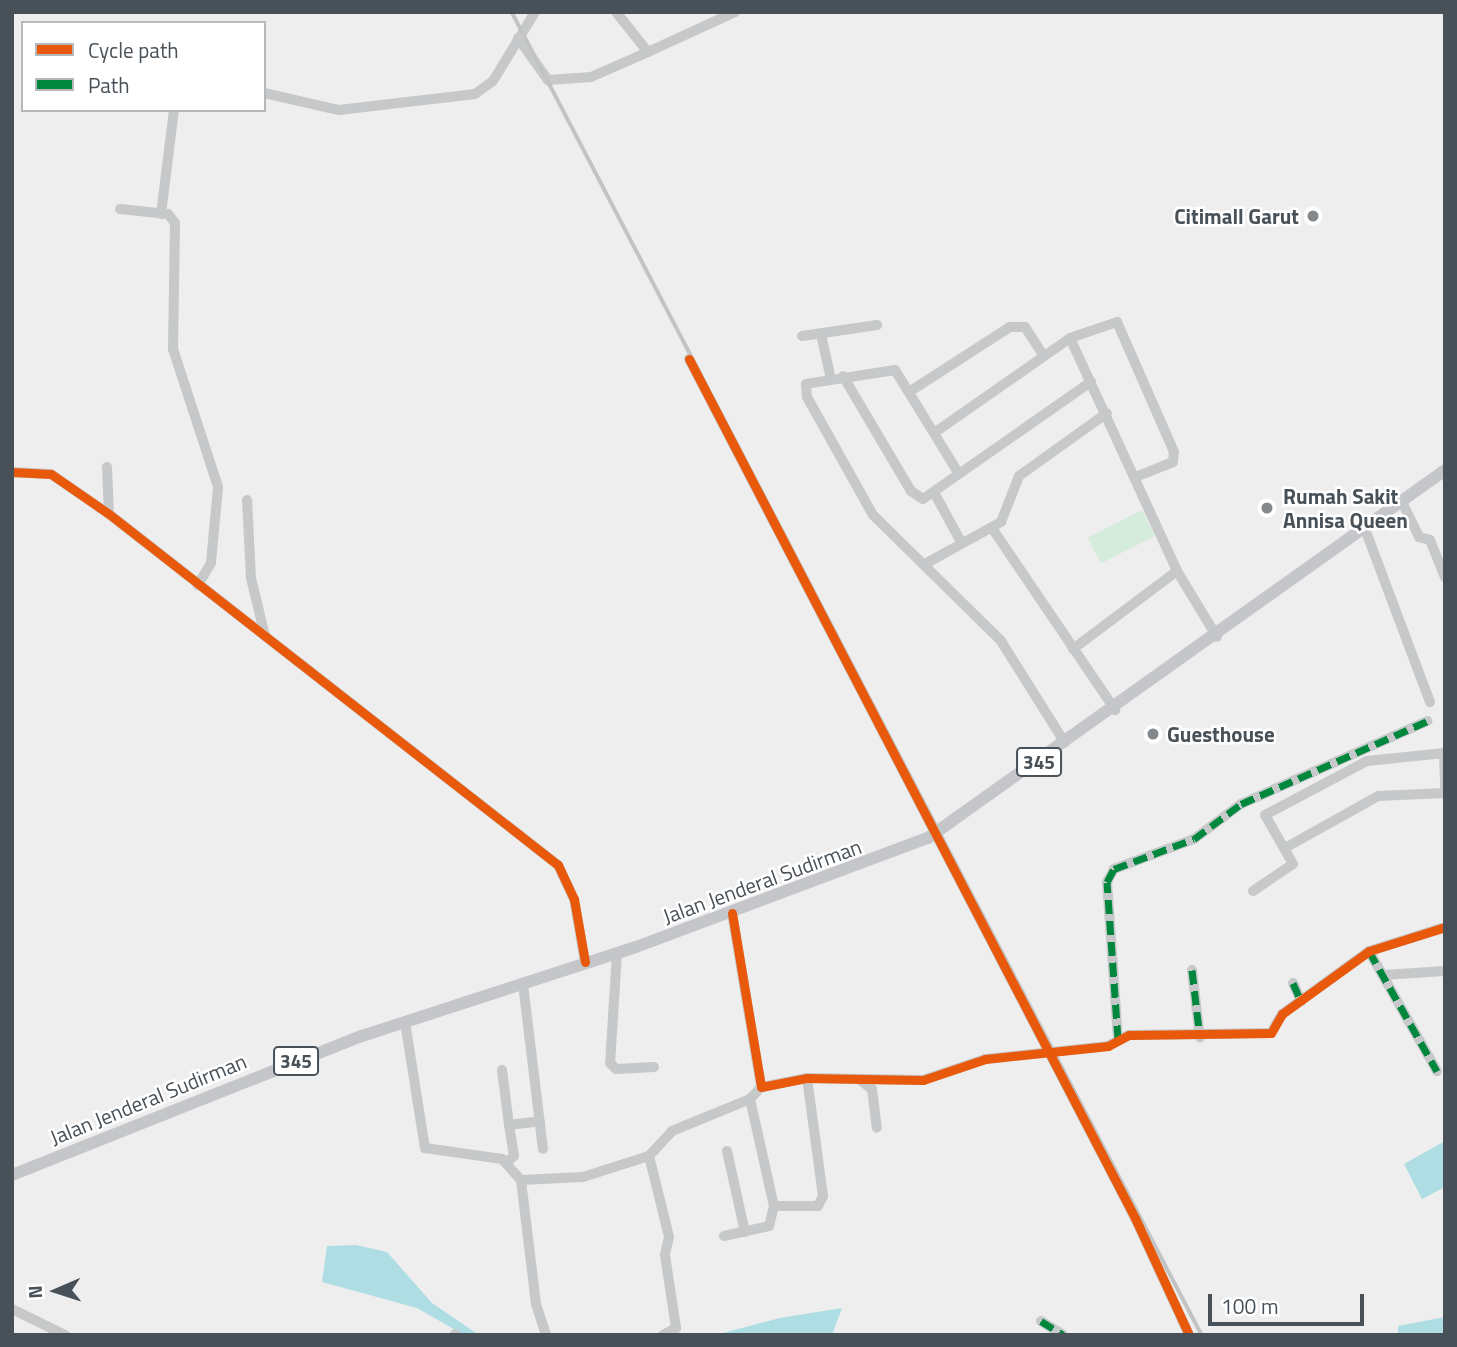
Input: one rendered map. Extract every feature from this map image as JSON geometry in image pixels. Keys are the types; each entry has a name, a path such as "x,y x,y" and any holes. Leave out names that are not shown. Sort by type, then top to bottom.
{"main road":[{"name":"Jalan Jenderal Sudirman","path":"12,1175 405,1022 732,913 936,833 1115,710 1445,470"}],"street":[{"path":"266,93 339,110 475,94 493,81 535,12"},
{"path":"616,12 648,51"},
{"path":"517,38 548,80 591,77 735,12"},
{"path":"161,214 174,112"},
{"path":"120,209 161,214 175,223 170,275 176,360 218,487 211,563 198,585"},
{"path":"934,433 1070,338 1112,321 1121,325 1174,452 1173,462 1136,477"},
{"path":"802,336 877,325"},
{"path":"909,392 1010,327 1025,327 1044,356"},
{"path":"821,334 830,375"},
{"path":"1070,338 1107,413 1177,571 1217,637"},
{"path":"689,359 1049,1053 1189,1335"},
{"path":"959,474 895,370 830,375 806,384 807,397 873,515 1001,641 1065,743"},
{"path":"843,376 911,491 923,499 936,496 959,474 1091,382"},
{"path":"925,564 960,540 992,528 1006,516 1019,476 1107,413"},
{"path":"107,467 109,514"},
{"path":"12,472 51,474 109,514 558,865 575,899 584,962"},
{"path":"936,496 960,540"},
{"path":"247,500 251,578 265,636"},
{"path":"1402,502 1419,537 1430,540 1445,577"},
{"path":"992,528 1115,710"},
{"path":"1365,529 1430,702"},
{"path":"1073,649 1177,571"},
{"path":"507,1162 508,1171 521,1180 583,1177 649,1156 672,1131 750,1099 761,1087 807,1078 923,1080 985,1059 1113,1044 1118,1038 1107,882 1114,869 1194,839 1241,804 1427,721"},
{"path":"1253,891 1293,865 1265,815 1367,761 1444,753 1445,790 1378,796 1285,848"},
{"path":"732,913 761,1087"},
{"path":"1118,1038 1200,1038 1275,1032 1280,1016 1369,951 1442,928"},
{"path":"1369,951 1437,1071"},
{"path":"617,953 610,1063 616,1069 654,1067"},
{"path":"1192,970 1200,1038"},
{"path":"1384,975 1445,971"},
{"path":"523,984 543,1149"},
{"path":"1293,984 1301,1001"},
{"path":"405,1022 425,1148 507,1162"},
{"path":"502,1070 514,1156 507,1162"},
{"path":"774,1206 818,1206 823,1196 807,1078"},
{"path":"860,1080 872,1089 877,1128"},
{"path":"724,1236 773,1223 774,1206 750,1099"},
{"path":"509,1125 540,1121"},
{"path":"727,1151 745,1232"},
{"path":"649,1156 669,1237 665,1255 676,1330 663,1335"},
{"path":"521,1180 536,1304 546,1335"},
{"path":"12,1309 65,1335"},
{"path":"1041,1321 1063,1335"}],"green space":[{"path":"1142,510 1155,536 1101,564 1088,538"}],"water":[{"path":"1445,1141 1445,1187 1422,1199 1404,1164"},
{"path":"356,1245 387,1252 432,1303 479,1335 464,1335 417,1308 322,1282 327,1246"},
{"path":"842,1308 832,1335 715,1335 780,1318"},
{"path":"1445,1317 1445,1335 1398,1335 1398,1326"}],"railway":[{"path":"512,12 1202,1335"}],"marked path":[{"path":"1118,1039 1107,882 1114,869 1194,839 1241,804 1427,721"},
{"path":"1369,951 1437,1071"},
{"path":"1192,970 1200,1038"},
{"path":"1293,983 1301,1001"},
{"path":"1041,1321 1063,1335"}],"cycle path":[{"path":"689,359 1135,1218 1189,1335"},
{"path":"12,472 51,474 109,514 558,865 574,899 585,962"},
{"path":"732,913 761,1087 807,1078 923,1080 985,1059 1108,1046 1129,1035 1271,1033 1282,1014 1369,951 1442,928"}],"place":[{"name":"Citimall Garut","path":"1313,216"},
{"name":"Rumah Sakit Annisa Queen","path":"1267,508"},
{"name":"Guesthouse","path":"1153,734"}]}
